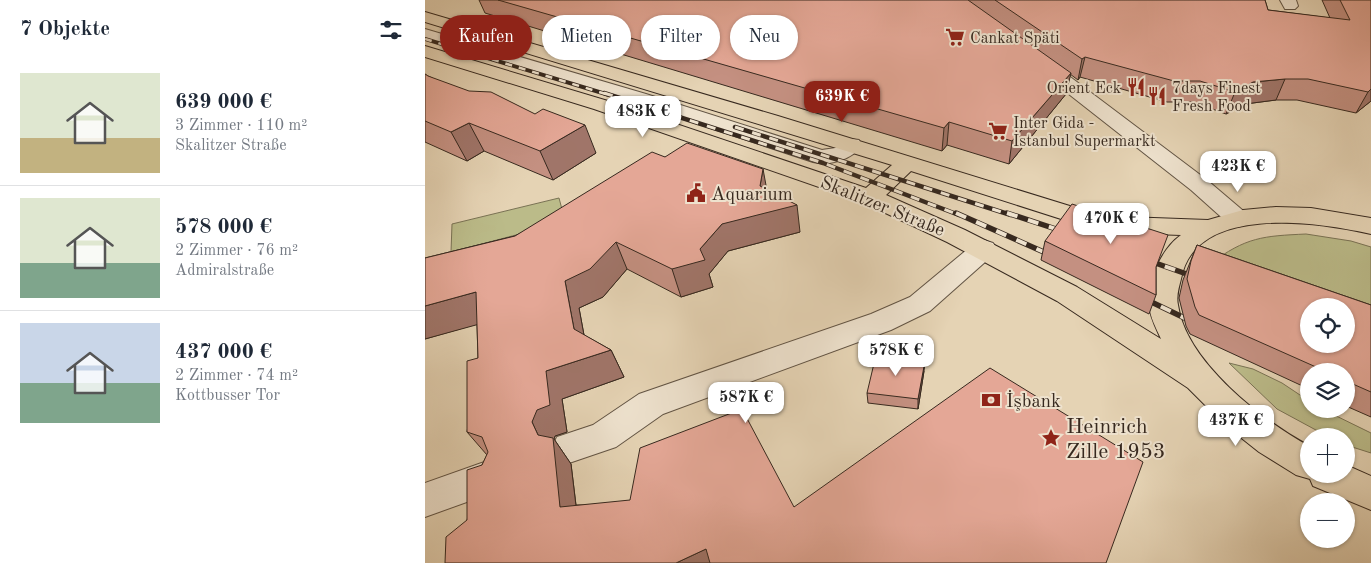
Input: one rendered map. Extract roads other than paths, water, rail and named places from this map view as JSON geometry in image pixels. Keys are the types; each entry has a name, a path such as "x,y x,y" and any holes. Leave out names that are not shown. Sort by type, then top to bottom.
{"main road":[{"path":"425,17 851,145 1083,218 1109,223 1156,227 1211,228"},
{"name":"Skalitzer Straße","path":"425,51 601,105 870,197 984,249 1099,312 1200,379"},
{"path":"870,197 907,163"},
{"path":"1300,459 1259,435 1200,379 1171,331 1163,300 1167,273 1178,252 1190,240 1211,228 1238,219 1284,214 1317,215 1371,226"},
{"path":"1348,483 1371,493"}],"street":[{"path":"425,34 639,98 821,157 842,153 851,145"},
{"path":"1027,53 1186,175 1238,219"},
{"path":"569,448 604,436 651,404 881,322 920,304 984,249"},
{"path":"425,500 489,477"}],"railway":[{"path":"425,39 609,95"},
{"path":"604,93 823,163 959,215"},
{"path":"735,127 1011,215"},
{"path":"956,213 1055,257"},
{"path":"1007,213 1068,233"},
{"path":"1144,259 1198,278"},
{"path":"1141,297 1195,323"}],"place":[{"name":"Cankat Späti","path":"955,37"},
{"name":"Orient Eck","path":"1136,87"},
{"name":"7days Finest Fresh Food","path":"1157,96"},
{"name":"Inter Gida - İstanbul Supermarkt","path":"998,131"},
{"name":"Aquarium","path":"696,193"},
{"name":"İşbank","path":"991,400"},
{"name":"Heinrich Zille 1953","path":"1051,438"}]}
